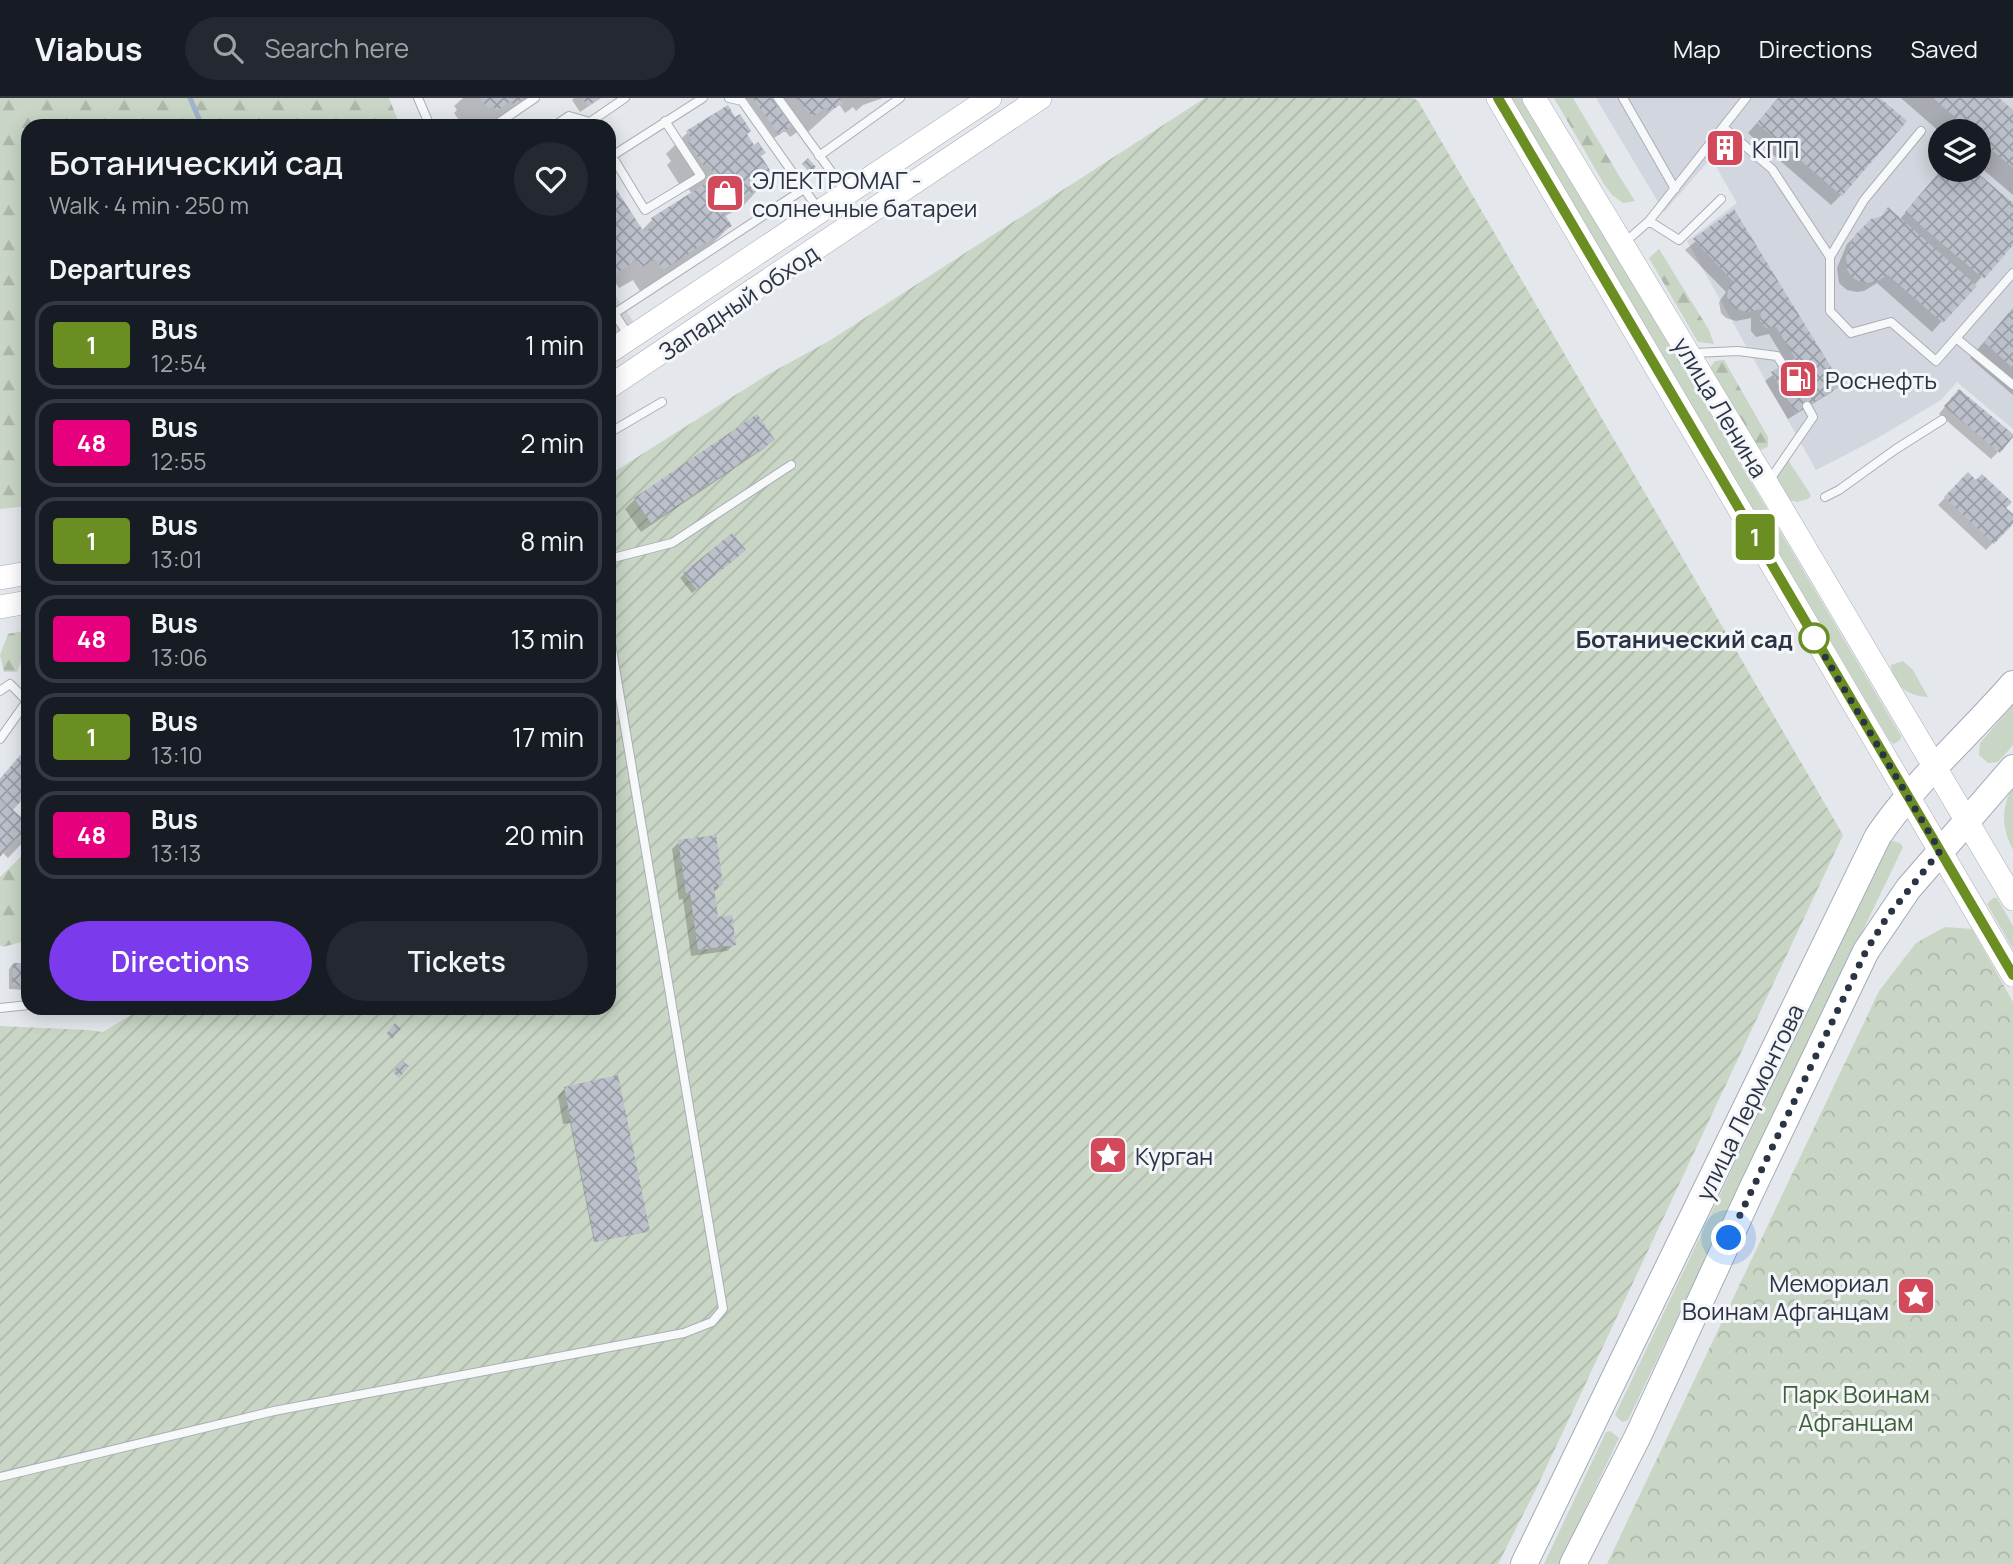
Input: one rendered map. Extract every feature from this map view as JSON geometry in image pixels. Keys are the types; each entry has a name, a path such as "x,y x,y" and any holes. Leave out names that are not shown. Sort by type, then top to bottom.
{"main road":[{"path":"616,348 990,98"},
{"name":"Западный обход","path":"616,382 1040,98"},
{"name":"улица Ленина","path":"1498,98 2013,975"},
{"name":"улица Ленина","path":"1534,98 2013,899"},
{"path":"0,578 21,574"},
{"path":"0,607 21,603"},
{"name":"улица Лермонтова","path":"1524,1564 1878,836 1908,796 2013,684"},
{"name":"улица Лермонтова","path":"1573,1564 1638,1436 1746,1201 1866,951 1887,917 1940,851 2013,768"},
{"path":"1596,1416 1638,1436"}],"lane":[{"path":"418,98 427,119"},
{"path":"504,119 535,98"},
{"path":"598,119 625,98"},
{"path":"616,150 703,98"},
{"path":"729,98 742,101 821,213"},
{"path":"778,98 848,194"},
{"path":"820,156 900,98"},
{"path":"1623,98 1675,189"},
{"path":"1623,244 1649,221 1746,98"},
{"path":"616,164 645,210 701,176 665,121"},
{"path":"1723,127 1772,169 1830,257"},
{"path":"1921,131 1864,200 1830,257 1830,311 1852,333 1891,321 1936,361 2013,273"},
{"path":"616,312 804,189"},
{"path":"1649,221 1679,240 1721,199"},
{"path":"616,320 631,338"},
{"path":"1956,338 2013,385"},
{"path":"1689,354 1738,351 1777,355 1783,365"},
{"path":"616,429 662,402"},
{"path":"1767,484 1813,417 1807,406"},
{"path":"1825,497 1942,421"},
{"path":"616,557 672,543 792,465"},
{"path":"0,1476 274,1411 684,1333 712,1322 723,1309 616,674"},
{"path":"0,691 10,684 21,695"},
{"path":"0,739 21,709"},
{"path":"0,1008 21,1006"}],"shaded area":[{"path":"1596,98 2013,98 2013,429 1957,382 1941,400 1876,439 1816,470 1687,241 1737,203 1711,158 1664,212"},
{"path":"616,296 635,324 616,335"}],"green space":[{"path":"0,98 389,98 397,119 21,119 21,507 0,509"},
{"name":"Ботанический сад","path":"1205,98 1413,98 1418,101 1843,835 1538,1485 1498,1564 0,1564 0,1026 103,1032 131,1015 616,1015 616,471 767,375 829,341"},
{"path":"1510,98 1524,98 1901,736 1894,744 1890,741"},
{"path":"1554,98 1573,98 1618,174 1604,184"},
{"path":"1618,174 1635,201 1623,203 1612,195 1604,184"},
{"path":"1659,249 1709,330 1714,344 1698,342 1649,258"},
{"path":"1724,360 1768,437 1768,447 1757,451 1709,369 1715,361"},
{"path":"1788,460 1809,492 1811,496 1808,499 1797,502 1790,500 1776,480"},
{"path":"21,631 21,662 17,672 4,672 0,655 8,634"},
{"path":"1903,661 1913,670 1928,697 1914,695 1898,684 1891,665"},
{"path":"2013,705 2013,745 1998,762 1988,763 1979,755 1980,743"},
{"path":"2013,785 2013,850 2006,833 2004,818 2006,802"},
{"path":"1889,840 1900,843 1903,847 1628,1420 1622,1422 1615,1415"},
{"path":"21,857 21,942 3,947 0,945 0,877"},
{"path":"1997,898 2013,926 2013,949 1987,904"},
{"name":"Парк Воинам Афганцам","path":"1945,927 1972,929 2013,1002 2013,1564 1607,1564 1879,991 1916,943"},
{"path":"1610,1431 1619,1438 1559,1564 1544,1564 1606,1432"}],"building":[{"path":"480,98 524,98 514,105 511,101 496,111 493,105 488,109"},
{"path":"582,98 600,98 588,106"},
{"path":"753,98 771,98 792,126 779,135"},
{"path":"796,98 840,98 843,103 829,112 826,107 813,117"},
{"path":"1778,98 1880,98 1907,121 1842,196 1757,123"},
{"path":"1933,98 1999,98 2013,110 2013,168 1991,149 1991,119 1957,119"},
{"path":"728,105 735,117 740,114 751,131 747,134 754,145 758,142 766,153 761,156 773,175 765,180 767,183 741,200 739,196 728,203 731,207 723,212 732,226 663,270 655,259 641,268 636,260 616,274 616,189 644,232 655,225 651,218 716,177 708,164 704,166 688,142 692,139 686,131"},
{"name":"КПП","path":"1726,137 1735,144 1724,158 1715,151"},
{"path":"808,158 816,167 810,173 802,164"},
{"path":"1931,182 1988,182 2013,203 2013,245 1984,279 1905,212"},
{"path":"1888,207 1977,286 1943,323 1888,275 1876,282 1864,283 1854,279 1847,270 1846,257 1855,235 1871,219 1882,216"},
{"path":"1734,209 1842,385 1796,413 1771,372 1795,358 1776,327 1766,328 1760,321 1761,309 1747,312 1736,309 1730,303 1728,290 1734,282 1693,239"},
{"path":"2013,308 2013,368 1984,342"},
{"path":"1959,389 2013,434 2000,453 1944,406"},
{"path":"757,414 775,440 651,523 634,498"},
{"path":"1968,472 1976,480 1982,474 2012,502 2006,508 2013,514 2013,524 1994,544 1944,497"},
{"path":"732,533 746,550 697,590 683,573"},
{"path":"21,754 21,801 13,810 21,817 21,842 16,838 0,857 0,811 6,804 0,799 0,779"},
{"path":"716,835 723,885 714,887 718,917 732,915 736,945 698,950 690,893 686,893 678,840"},
{"path":"13,963 21,963 21,986 12,985"},
{"path":"395,1023 401,1029 392,1039 386,1034"},
{"path":"402,1061 409,1066 399,1078 393,1072"},
{"path":"618,1075 650,1231 595,1242 564,1087"}],"waterway":[{"path":"190,98 199,119"}],"bus line":[{"name":"1","path":"1498,98 2013,975"}],"place":[{"name":"КПП","path":"1725,148"},
{"name":"ЭЛЕКТРОМАГ - солнечные батареи","path":"725,193"},
{"name":"Роснефть","path":"1798,379"},
{"name":"Ботанический сад","path":"1814,638"},
{"name":"Курган","path":"1108,1155"},
{"name":"Мемориал Воинам Афганцам","path":"1916,1296"}],"route":[{"path":"1729,1238 1866,951 1887,917 1940,851 1814,638"}]}
